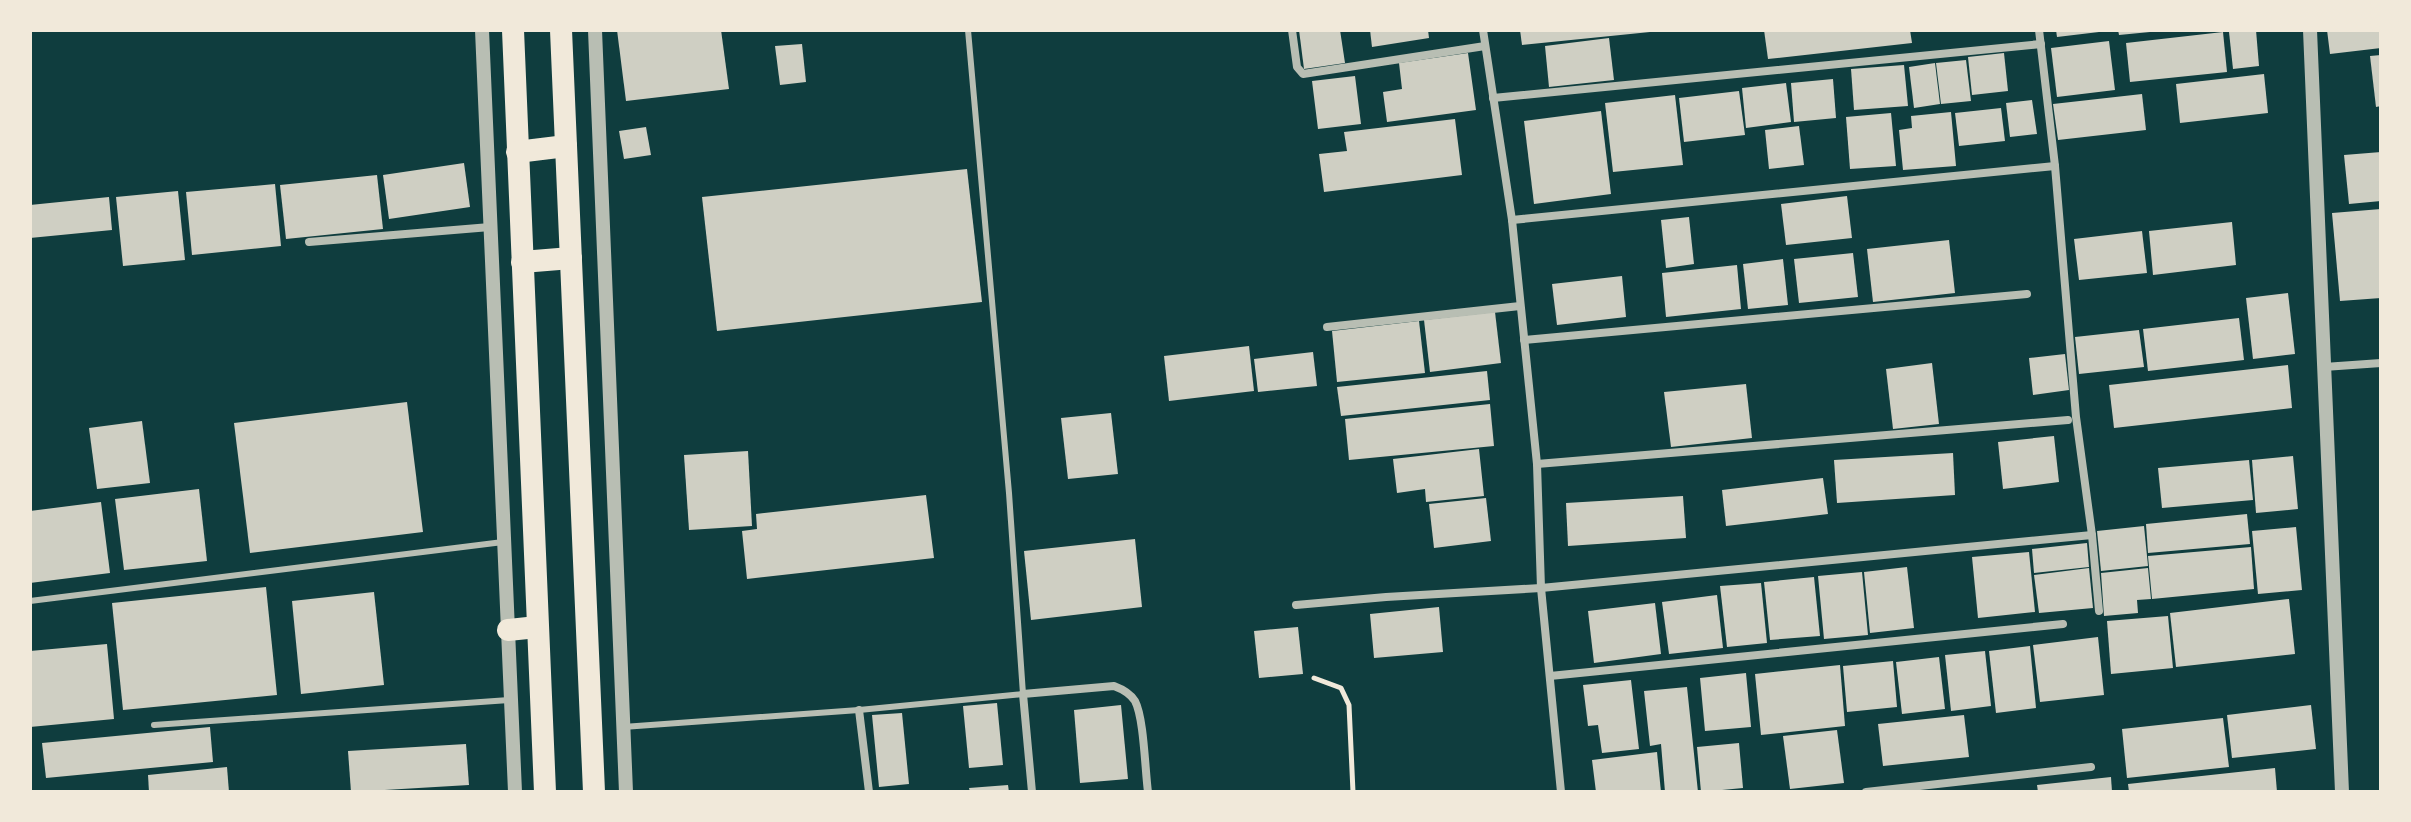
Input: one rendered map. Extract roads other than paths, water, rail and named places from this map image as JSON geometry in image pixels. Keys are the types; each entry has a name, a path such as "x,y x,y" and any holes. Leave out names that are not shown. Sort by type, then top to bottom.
{"highway":[{"path":"513,30 545,792"},
{"path":"561,30 594,792"},
{"path":"517,152 566,146"},
{"path":"522,262 571,258"},
{"path":"508,630 537,627"}],"street":[{"path":"482,30 515,792"},
{"path":"595,30 626,792"},
{"path":"1292,30 1297,67 1303,74 1485,46"},
{"path":"1483,30 1512,220 1537,464 1541,588 1561,792"},
{"path":"2039,30 2055,166 2076,417 2099,611"},
{"path":"2310,30 2342,792"},
{"path":"1493,98 2041,44"},
{"path":"1512,220 2055,166"},
{"path":"309,242 490,227"},
{"path":"1524,340 2027,294"},
{"path":"1327,327 1520,306"},
{"path":"2323,367 2381,363"},
{"path":"1537,464 2068,420"},
{"path":"1296,605 1541,588 2092,535"},
{"path":"1550,676 2063,624"},
{"path":"1032,792 1023,694 1114,686 1125,690 1135,701 1148,792"},
{"path":"859,710 869,792"},
{"path":"1866,792 2091,767"}],"lane":[{"path":"623,727 859,710 1023,694 1009,493 968,30"},
{"path":"30,601 504,542"},
{"path":"154,725 511,700"}]}
